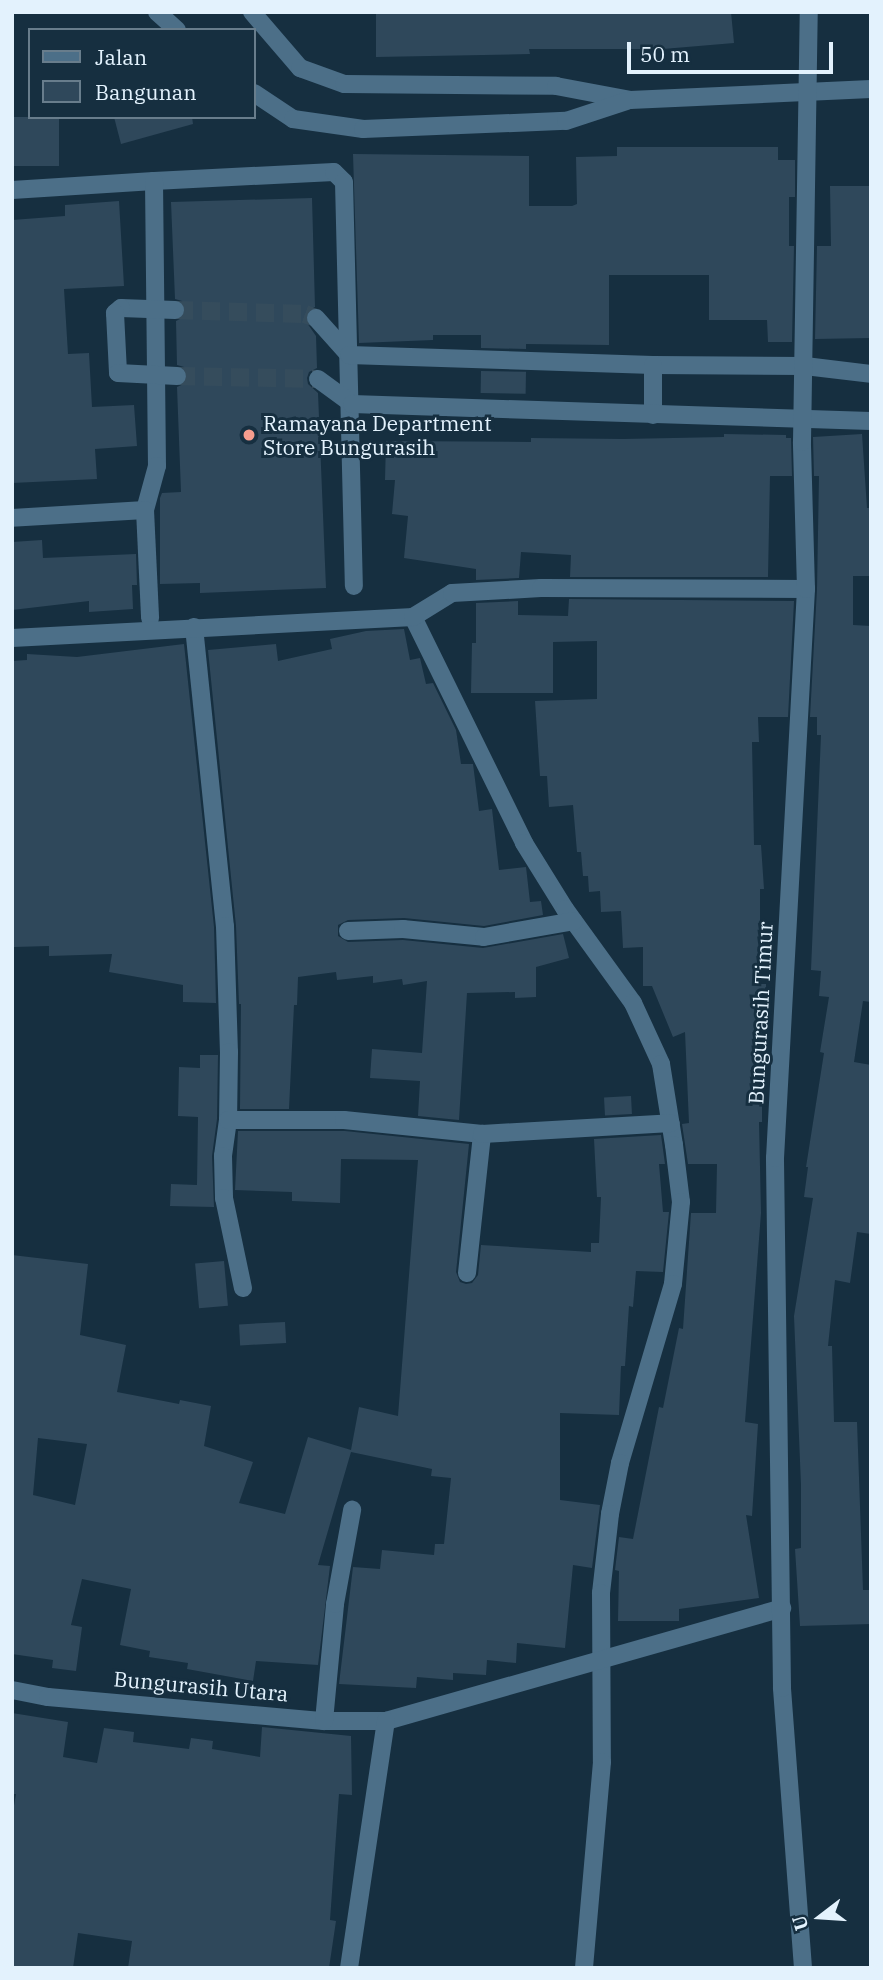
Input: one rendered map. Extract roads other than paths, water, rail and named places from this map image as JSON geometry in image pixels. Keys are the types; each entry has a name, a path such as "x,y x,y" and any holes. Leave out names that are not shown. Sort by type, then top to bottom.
{"street":[{"path":"157,12 175,28"},
{"path":"252,12 300,68 344,84 556,86 630,100 871,89"},
{"name":"Bungurasih Timur","path":"803,1968 783,1700 775,1158 806,589 804,421 809,12"},
{"path":"256,94 293,119 363,129 566,121 630,100"},
{"path":"12,190 334,172 340,175 344,182 352,404 354,586"},
{"path":"150,618 145,510 157,466 154,181"},
{"path":"175,310 121,308 115,313 118,373 177,376"},
{"path":"316,318 349,355 653,365 805,366 871,374"},
{"path":"653,365 653,415"},
{"path":"318,379 352,404 804,421 871,421"},
{"path":"12,518 145,510"},
{"path":"12,638 414,617 452,593 541,588 806,589"},
{"path":"414,617 523,843 574,921 633,1003 661,1064 681,1202 673,1284 620,1463 610,1514 601,1593 602,1762 584,1968"},
{"path":"194,627 225,926 228,1121 223,1156 225,1198 243,1288"},
{"path":"348,931 403,929 484,937 574,921"},
{"path":"228,1121 344,1120 482,1134 670,1123"},
{"path":"467,1273 482,1134"},
{"path":"324,1721 335,1604 352,1510"},
{"name":"Bungurasih Utara","path":"12,1690 48,1697 324,1721 386,1721 782,1608"},
{"path":"349,1968 386,1721"}],"tunnel":[{"path":"175,310 305,314 316,318"},
{"path":"177,376 318,379"}],"place":[{"name":"Ramayana Department Store Bungurasih","path":"249,435"}]}
